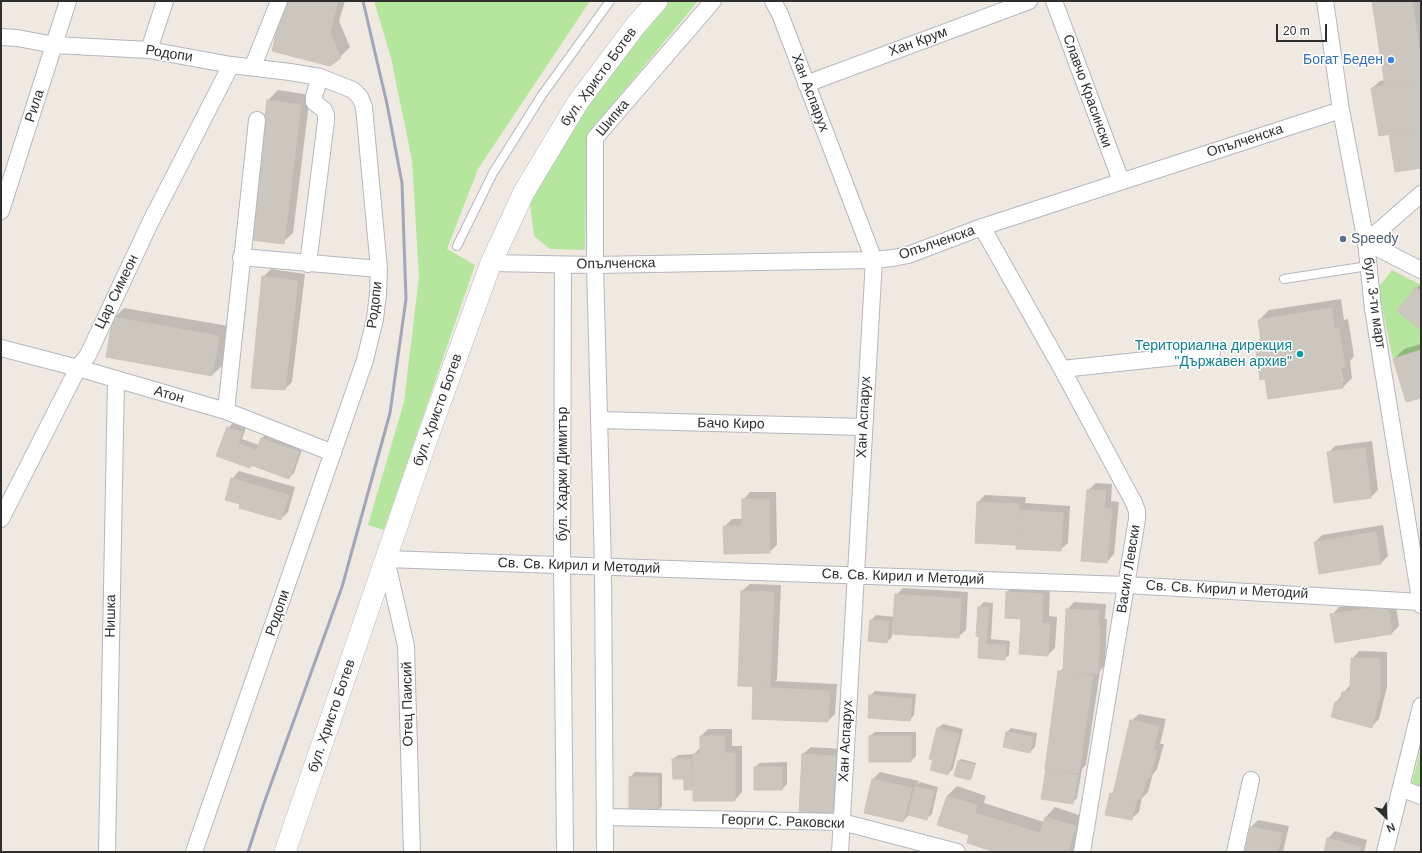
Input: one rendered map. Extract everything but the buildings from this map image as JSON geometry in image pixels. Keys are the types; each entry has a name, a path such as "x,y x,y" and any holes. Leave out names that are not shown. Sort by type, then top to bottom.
{"street":[{"name":"Рила","path":"1,211 68,1"},
{"path":"149,50 165,1"},
{"path":"253,66 279,1"},
{"name":"бул. Христо Ботев","path":"286,852 428,436 491,262 524,192 578,102 636,25 657,1"},
{"name":"Шипка","path":"595,265 595,138 713,1"},
{"name":"Хан Аспарух","path":"773,1 780,14 874,260 840,852"},
{"name":"Хан Крум","path":"806,84 1029,1"},
{"name":"Славчо Красински","path":"1054,1 1121,181"},
{"name":"бул. 3-ти март","path":"1325,1 1341,110 1366,242 1373,309 1421,605"},
{"name":"Родопи","path":"1,37 18,38 55,45 149,50 320,77 353,90 360,98 364,107 379,269 375,319 365,360 194,852"},
{"name":"Цар Симеон","path":"1,519 78,368 88,356 150,223 231,64"},
{"path":"308,264 326,121 324,110 314,102 314,96 320,77"},
{"name":"Опълченска","path":"491,262 595,265 874,260 908,255 982,227 1341,110"},
{"path":"226,411 241,257 257,120"},
{"path":"1421,194 1366,242 1421,270"},
{"name":"Васил Левски","path":"982,227 1062,368 1134,502 1137,511 1137,519 1082,852"},
{"path":"241,257 379,269"},
{"name":"бул. Хаджи Димитър","path":"563,265 562,566 565,852"},
{"path":"595,265 602,567 605,852"},
{"name":"Атон","path":"1,348 78,368 226,411 333,453"},
{"path":"1062,368 1212,353"},
{"name":"Нишка","path":"107,852 116,380"},
{"name":"Бачо Киро","path":"599,420 864,427"},
{"name":"Св. Св. Кирил и Методий","path":"386,559 1126,585 1421,602"},
{"name":"Отец Паисий","path":"386,559 406,646 412,852"},
{"path":"1385,852 1421,706"},
{"path":"1235,852 1251,780"},
{"path":"1401,788 1421,796"},
{"name":"Георги С. Раковски","path":"605,818 842,822 956,852"}],"lane":[{"path":"458,246 493,173 542,95 610,1"},
{"path":"1284,279 1368,266"}],"green space":[{"path":"374,1 590,1 478,169 447,249 475,265 384,530 368,525 404,402 419,277 412,160 391,58"},
{"path":"664,1 698,1 587,135 585,250 550,249 534,236 530,203 582,107"},
{"path":"1392,270 1421,285 1421,350 1393,359 1378,288"},
{"path":"1421,747 1421,787 1412,783"}],"railway":[{"path":"248,852 263,806 342,587 390,413 406,299 402,183 387,104 363,1"}],"place":[{"name":"Богат Беден","path":"1391,60"},
{"name":"Speedy","path":"1343,239"},
{"name":"Териториална дирекция \"Държавен архив\"","path":"1300,354"}]}
